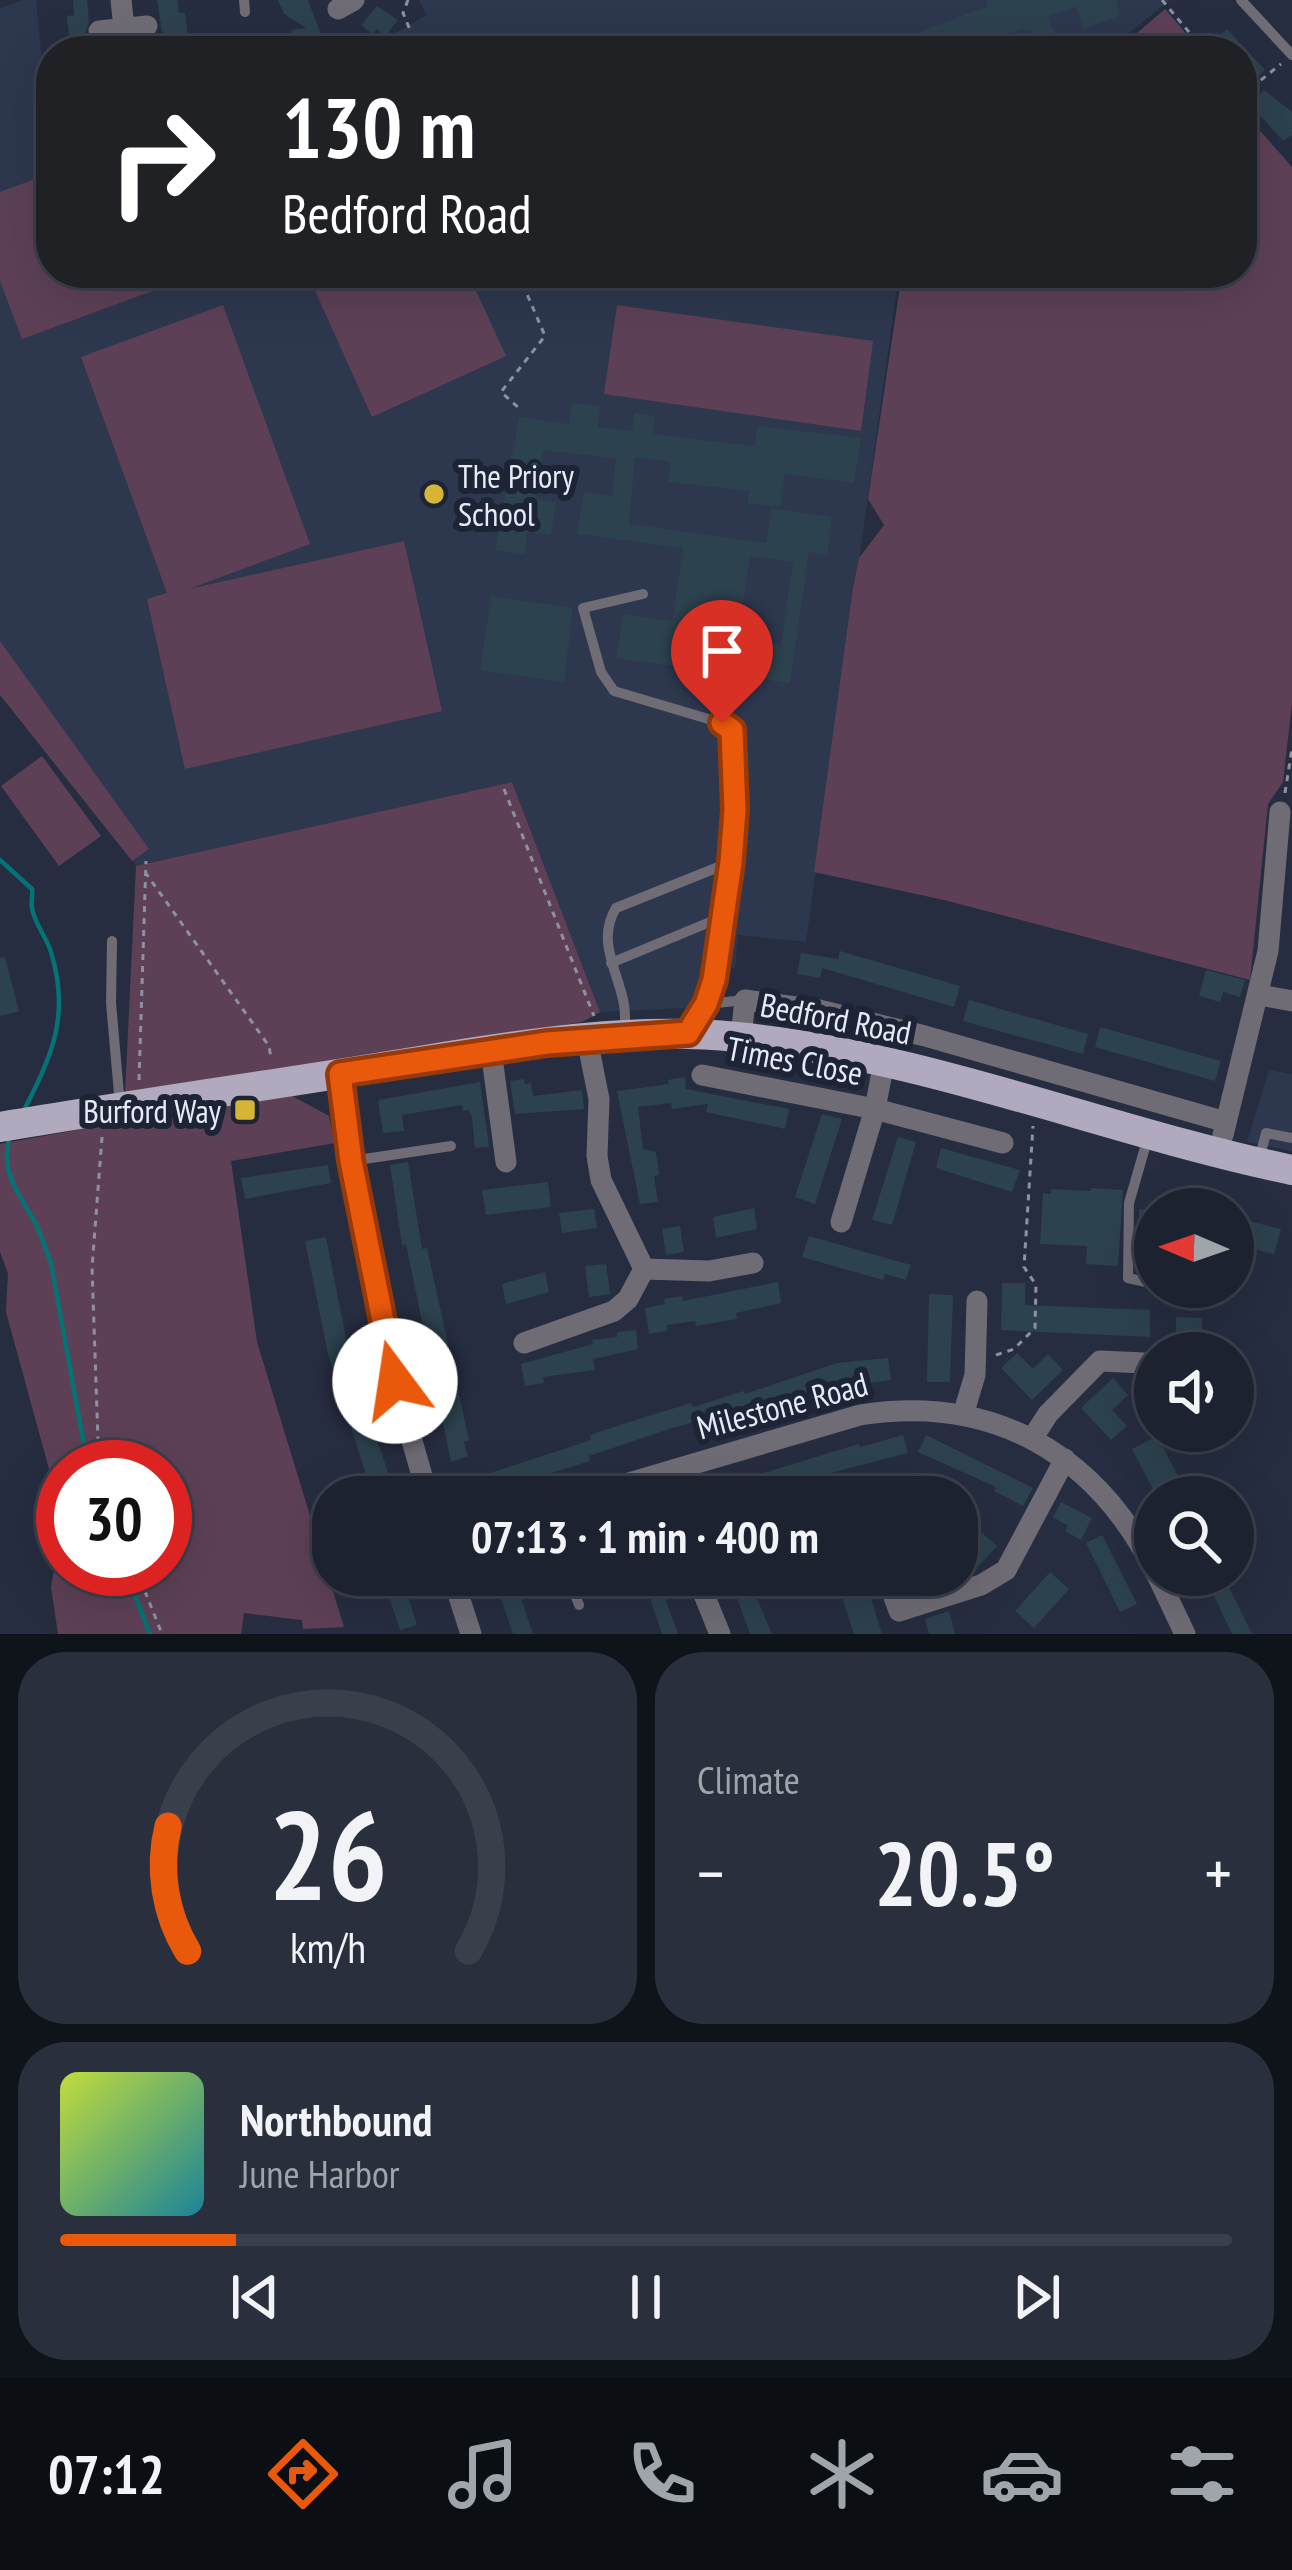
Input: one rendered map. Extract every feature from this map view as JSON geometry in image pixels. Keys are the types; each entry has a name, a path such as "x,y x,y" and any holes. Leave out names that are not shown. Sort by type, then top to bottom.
{"main road":[{"name":"Bedford Road","path":"0,1127 491,1050 688,1033 741,1037 884,1062 1292,1170"}],"street":[{"path":"99,31 135,27 121,0"},
{"path":"1220,1153 1260,995 1284,826"},
{"path":"1260,995 1292,1001"},
{"path":"741,1037 745,1000"},
{"name":"Bedford Road","path":"745,1000 819,1010 925,1036 1226,1122"},
{"path":"603,1037 597,1156 601,1180 644,1269"},
{"path":"491,1050 506,1162"},
{"name":"Times Close","path":"841,1222 884,1062"},
{"path":"340,1074 384,1342 422,1476"},
{"name":"Times Close","path":"702,1075 875,1109 1003,1144"},
{"path":"644,1269 709,1271 753,1263"},
{"path":"524,1343 614,1312 628,1299 644,1269"},
{"path":"963,1415 974,1375 977,1301"},
{"path":"1032,1439 1048,1414 1100,1361 1134,1363"},
{"name":"Milestone Road","path":"650,1476 860,1415 915,1410 963,1415 1032,1439 1065,1459 1111,1501 1134,1538"},
{"path":"978,1584 994,1579 1016,1556 1065,1459"},
{"path":"459,1596 471,1634"},
{"path":"704,1596 719,1634"},
{"path":"894,1596 899,1611 944,1596"},
{"name":"Milestone Road","path":"1167,1596 1185,1634"}],"lane":[{"path":"1241,0 1292,55"},
{"path":"643,594 583,608 601,672 614,691 732,730 735,810 731,862 706,1004 688,1033"},
{"path":"603,1037 627,1017 606,943 607,923 616,908 731,862"},
{"path":"611,963 722,917"},
{"path":"112,941 111,1003 122,1108"},
{"path":"706,1004 745,1000"},
{"path":"1258,1163 1266,1133 1292,1138"},
{"path":"1134,1188 1149,1134"},
{"path":"351,1161 451,1146"},
{"path":"1134,1188 1128,1278 1134,1279"},
{"path":"575,1596 579,1605"}],"path":[{"path":"408,0 403,13 413,36"},
{"path":"1162,0 1192,36"},
{"path":"1257,83 1292,55"},
{"path":"519,408 501,392 545,336 524,288"},
{"path":"1284,826 1292,748"},
{"path":"504,789 603,1037"},
{"path":"98,1440 92,1268 122,1108 137,1056 146,861"},
{"path":"145,872 269,1046 276,1083"},
{"path":"989,1358 1014,1349 1035,1328 1036,1285 1024,1267 1036,1112"},
{"path":"92,1268 101,1269"},
{"path":"147,1596 162,1634"}],"shaded area":[{"name":"The Priory School","path":"36,0 36,288 897,288 806,942 738,935 735,968 720,964 706,1007 600,1012 512,782 136,866 0,675 0,8"},
{"path":"419,0 1170,0 1126,36 390,36 427,15"},
{"path":"1165,9 1188,36 1134,36"},
{"path":"1257,127 1292,167 1292,703 1283,782 1268,804 1250,980 944,900 814,872 859,558 884,525 868,499 900,288 1257,288"},
{"path":"36,179 36,288 160,288 22,339 0,281 0,192"},
{"path":"314,288 475,288 506,356 372,417"},
{"path":"223,305 310,544 189,589 404,541 442,711 185,769 147,599 167,593 81,357"},
{"path":"617,305 873,341 861,431 604,394"},
{"path":"0,641 149,849 132,861 0,695"},
{"path":"42,756 101,836 59,866 1,786"},
{"path":"512,782 600,1012 582,1022 125,1094 136,866"},
{"path":"1269,1070 1292,1074 1292,1151 1247,1142"},
{"path":"285,1092 329,1116 335,1143 231,1161 257,1342 312,1522 312,1596 335,1596 344,1627 303,1629 302,1620 244,1613 241,1634 58,1634 52,1596 192,1596 192,1440 41,1440 6,1312 8,1273 0,1252 0,1144"}],"building":[{"path":"73,0 87,0 85,35 69,36 67,16 74,15"},
{"path":"157,0 177,0 179,13 185,13 187,36 163,36"},
{"path":"278,0 308,0 321,36 293,36 291,30 306,28 284,14"},
{"path":"986,0 1116,0 1121,15 1084,29 1076,7 1048,17 1055,36 1033,36 1023,28 1002,36 909,36 988,6"},
{"path":"377,6 398,20 385,36 361,25"},
{"path":"1264,90 1292,112 1292,135 1283,141 1257,112 1257,97"},
{"path":"572,403 600,406 598,427 632,431 634,413 655,416 653,434 755,446 757,426 861,438 854,483 785,474 780,507 747,503 749,491 668,482 671,462 635,457 629,524 766,543 771,508 832,517 827,555 809,552 790,683 616,658 623,614 672,621 683,548 577,534 584,492 612,496 616,459 543,450 536,499 556,502 551,535 527,532 525,554 495,550 519,417 569,424","holes":["750,556 793,562 781,645 738,639"]},
{"path":"491,596 573,608 564,682 480,670"},
{"path":"840,951 960,986 954,1007 822,968 820,978 797,974 801,953 838,959"},
{"path":"5,957 19,1011 0,1016 0,958"},
{"path":"1206,970 1245,980 1240,997 1223,992 1220,1002 1199,996"},
{"path":"969,1000 1088,1034 1083,1054 963,1021"},
{"path":"1100,1027 1221,1061 1215,1081 1095,1047"},
{"path":"685,1077 686,1089 789,1109 785,1129 706,1112 708,1104 638,1107 643,1149 656,1152 659,1175 654,1176 658,1202 640,1204 617,1091 669,1084 668,1080"},
{"path":"524,1079 525,1084 531,1083 533,1096 582,1090 584,1109 515,1114 510,1081"},
{"path":"480,1082 489,1147 475,1148 472,1117 462,1105 402,1115 404,1131 383,1133 378,1100"},
{"path":"822,1114 842,1119 815,1204 795,1197"},
{"path":"898,1137 916,1142 892,1225 872,1220"},
{"path":"941,1148 1020,1170 1012,1192 936,1168"},
{"path":"408,1162 422,1249 427,1248 469,1440 464,1442 468,1456 451,1462 406,1244 402,1245 390,1165"},
{"path":"328,1165 331,1183 245,1199 241,1178"},
{"path":"548,1182 551,1207 486,1215 482,1190"},
{"path":"1123,1190 1118,1266 1086,1264 1087,1246 1040,1244 1043,1193"},
{"path":"754,1208 757,1229 716,1238 713,1217"},
{"path":"594,1209 597,1228 562,1233 559,1213"},
{"path":"1254,1222 1281,1229 1274,1254 1254,1249"},
{"path":"680,1226 684,1252 666,1255 662,1229"},
{"path":"809,1236 911,1265 906,1280 885,1274 883,1280 802,1257"},
{"path":"326,1237 350,1359 389,1476 366,1476 328,1354 305,1241"},
{"path":"606,1264 610,1294 589,1297 585,1266"},
{"path":"545,1272 549,1292 506,1304 502,1284"},
{"path":"778,1282 781,1303 736,1313 737,1319 667,1325 667,1331 649,1334 645,1308 665,1304 664,1299 682,1296 683,1301"},
{"path":"1002,1283 1025,1283 1025,1305 1150,1310 1150,1332 1134,1332 1134,1336 1001,1330"},
{"path":"929,1294 953,1295 950,1382 927,1382"},
{"path":"1176,1317 1202,1318 1202,1332 1176,1332"},
{"path":"636,1330 638,1349 593,1359 595,1370 543,1377 544,1383 525,1386 521,1364"},
{"path":"1017,1353 1033,1369 1048,1354 1063,1370 1032,1400 1001,1368"},
{"path":"888,1358 891,1380 851,1385 850,1381 722,1421 720,1415 669,1429 541,1476 481,1476 591,1440 590,1435 691,1403 693,1407 745,1394 837,1363"},
{"path":"1113,1378 1128,1395 1112,1410 1127,1426 1111,1440 1081,1408"},
{"path":"903,1435 908,1453 820,1476 754,1476 859,1444"},
{"path":"926,1435 1033,1488 1023,1506 994,1491 996,1487 978,1476 918,1452"},
{"path":"1132,1449 1165,1452 1178,1476 1146,1476"},
{"path":"1061,1502 1092,1518 1081,1540 1053,1517"},
{"path":"978,1533 997,1546 978,1567"},
{"path":"1102,1535 1137,1604 1120,1612 1086,1543"},
{"path":"1050,1572 1069,1589 1034,1628 1015,1611"},
{"path":"389,1596 408,1596 417,1625 400,1630"},
{"path":"500,1596 520,1596 533,1634 513,1634"},
{"path":"649,1596 664,1596 678,1634 662,1634"},
{"path":"736,1596 756,1596 772,1634 750,1634"},
{"path":"842,1596 870,1596 882,1634 854,1634"},
{"path":"1214,1596 1233,1596 1252,1634 1232,1634"},
{"path":"949,1611 955,1634 929,1634 925,1619"}],"waterway":[{"path":"0,860 32,889 33,914 51,952 59,995 51,1051 25,1108"},
{"path":"9,1140 10,1174 51,1263 83,1440"},
{"path":"135,1596 150,1634"}],"place":[{"name":"The Priory School","path":"434,494"},
{"name":"Burford Way","path":"245,1110"}],"route":[{"path":"395,1381 351,1161 340,1074 547,1043 688,1033 714,980 731,862 735,810 732,730 722,723"}]}
